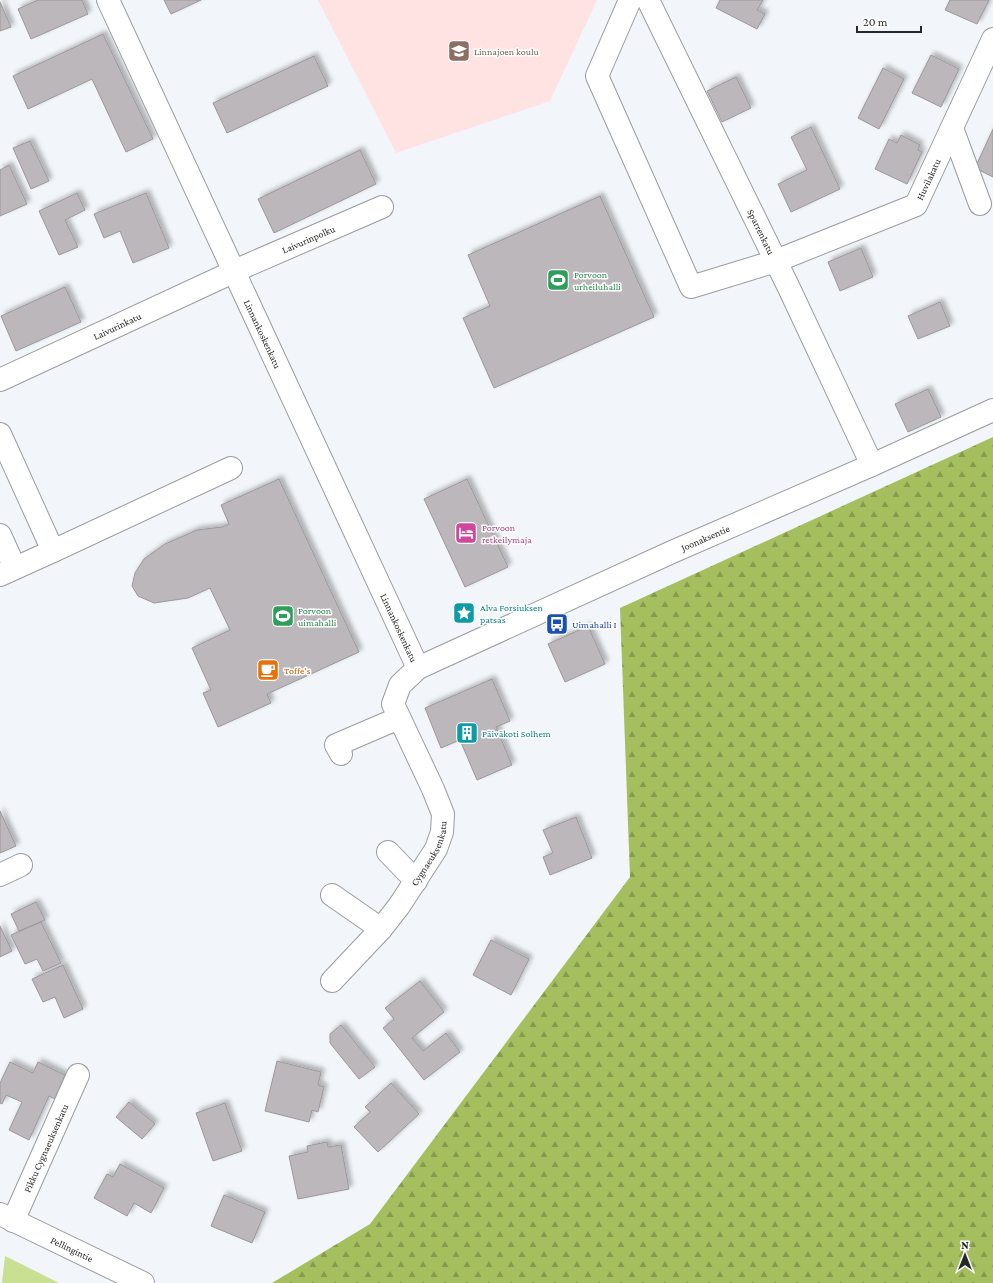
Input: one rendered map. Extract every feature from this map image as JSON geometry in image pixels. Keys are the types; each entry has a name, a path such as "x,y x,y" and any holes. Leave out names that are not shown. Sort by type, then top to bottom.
{"street":[{"name":"Linnankoskenkatu","path":"108,0 418,668"},
{"name":"Huvilakatu","path":"630,0 597,76 691,287 776,261 916,205 993,39"},
{"name":"Sparrenkatu","path":"648,0 776,261 872,465"},
{"path":"952,128 980,204"},
{"name":"Laivurinpolku","path":"234,272 382,207"},
{"name":"Laivurinkatu","path":"0,380 234,272"},
{"name":"Joonaksentie","path":"418,668 672,552 872,465 993,410"},
{"path":"0,434 53,551"},
{"path":"0,535 7,572 231,468"},
{"name":"Cygnaeuksenkatu","path":"332,981 381,929 416,881 436,849 442,832 442,814 433,789 393,704 400,685 418,668"},
{"path":"341,754 336,744 399,718"},
{"path":"388,852 416,881"},
{"path":"0,875 21,866"},
{"path":"332,895 381,929"},
{"name":"Pikku Cygnaeuksenkatu","path":"6,1218 78,1076"},
{"name":"Pellingintie","path":"6,1218 143,1283"}],"shaded area":[{"name":"Linnajoen koulu","path":"318,0 597,0 550,101 396,153"}],"green space":[{"path":"993,437 993,1283 272,1283 370,1224 630,877 620,608"},
{"path":"5,1256 59,1283 2,1283"}],"building":[{"path":"38,0 82,0 88,14 31,39 18,9"},
{"path":"164,0 201,0 171,14"},
{"path":"720,0 763,0 757,10 765,14 757,29 716,8"},
{"path":"950,0 989,0 977,24 945,10"},
{"path":"0,2 11,27 0,31"},
{"path":"103,34 153,139 126,152 92,79 28,109 13,76"},
{"path":"931,55 959,69 941,107 912,93"},
{"path":"314,56 328,86 227,133 213,103"},
{"path":"883,68 904,79 879,129 858,118"},
{"path":"736,77 751,108 722,122 707,91"},
{"path":"811,127 840,189 791,212 778,184 807,170 791,137"},
{"path":"993,129 993,177 975,168"},
{"path":"901,135 920,145 918,150 922,152 907,184 875,169 889,139 897,143"},
{"path":"30,141 49,181 31,189 13,148"},
{"path":"360,150 376,184 274,233 258,199"},
{"path":"9,165 27,204 0,216 0,170"},
{"path":"77,193 85,210 65,220 78,247 59,255 39,211"},
{"path":"146,193 169,248 133,263 120,231 104,238 94,214"},
{"name":"Porvoon urheiluhalli","path":"600,196 654,317 494,388 463,318 490,306 468,255"},
{"path":"861,248 873,277 840,291 828,262"},
{"path":"65,287 81,322 16,351 1,316"},
{"path":"940,302 950,326 918,339 908,316"},
{"path":"928,389 941,417 908,432 895,404"},
{"name":"Porvoon uimahalli","path":"279,479 359,652 267,694 271,703 218,727 203,693 211,690 192,648 230,630 210,588 188,598 154,603 138,596 132,586 135,573 144,559 165,544 197,530 222,527 229,524 221,505"},
{"name":"Porvoon retkeilymaja","path":"467,479 508,567 465,587 424,499"},
{"path":"588,626 605,664 565,682 548,644"},
{"name":"Päiväkoti Solhem","path":"492,679 510,721 496,727 512,765 477,780 460,740 441,748 425,708"},
{"path":"0,811 16,846 0,853"},
{"path":"576,817 592,858 550,875 543,857 553,853 543,830"},
{"path":"36,902 45,920 19,931 11,914"},
{"path":"41,922 61,963 43,971 37,959 25,964 11,935"},
{"path":"0,926 12,951 0,957"},
{"path":"491,940 529,959 511,995 473,975"},
{"path":"63,965 83,1009 64,1018 55,997 43,1002 32,979"},
{"path":"420,981 444,1012 412,1038 423,1051 446,1033 460,1052 424,1080 383,1028 394,1019 385,1008"},
{"path":"341,1025 375,1067 359,1079 330,1043 330,1034"},
{"path":"277,1061 321,1072 318,1085 324,1087 318,1112 312,1110 309,1122 265,1111"},
{"path":"10,1062 33,1073 38,1062 65,1075 55,1099 49,1096 29,1140 9,1130 22,1102 6,1095 2,1104 0,1103 0,1083"},
{"path":"391,1083 419,1114 378,1152 354,1127 370,1112 365,1107"},
{"path":"129,1102 155,1124 142,1139 116,1117"},
{"path":"225,1103 242,1151 213,1161 196,1113"},
{"path":"327,1142 328,1147 341,1145 349,1189 298,1199 289,1156 308,1152 307,1146"},
{"path":"120,1164 164,1188 151,1213 134,1203 127,1216 94,1198 107,1174 113,1177"},
{"path":"224,1195 265,1212 252,1243 211,1226"}],"place":[{"name":"Linnajoen koulu","path":"459,51"},
{"name":"Porvoon urheiluhalli","path":"558,280"},
{"name":"Porvoon retkeilymaja","path":"466,533"},
{"name":"Alva Forsiuksen patsas","path":"464,613"},
{"name":"Porvoon uimahalli","path":"283,616"},
{"name":"Uimahalli I","path":"557,624"},
{"name":"Toffe's","path":"268,670"},
{"name":"Päiväkoti Solhem","path":"467,733"}]}
